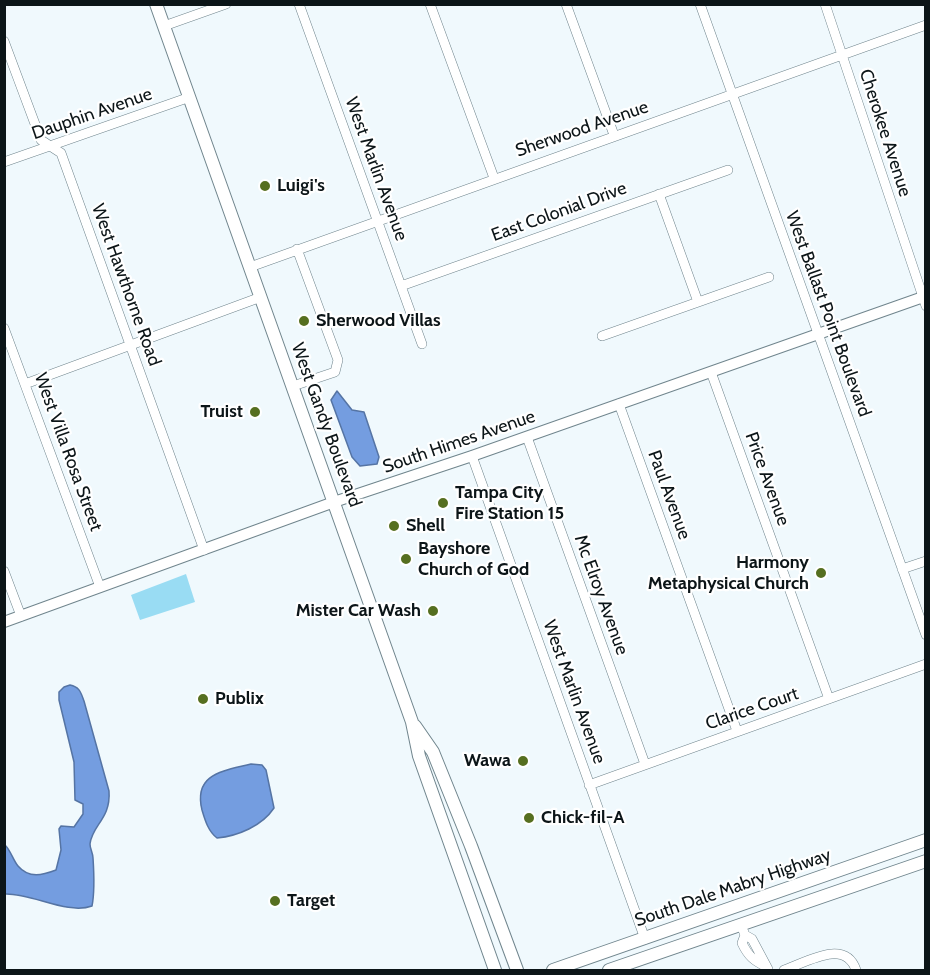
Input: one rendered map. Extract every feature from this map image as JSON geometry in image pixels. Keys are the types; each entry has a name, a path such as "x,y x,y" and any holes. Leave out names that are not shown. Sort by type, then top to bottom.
{"main road":[{"name":"West Gandy Boulevard","path":"156,4 412,722 419,756 495,970"},
{"name":"West Gandy Boulevard","path":"412,722 432,752 471,846 517,970"},
{"name":"South Dale Mabry Highway","path":"553,970 926,840"},
{"name":"South Dale Mabry Highway","path":"609,970 743,930 926,861"},
{"path":"849,867 856,886"},
{"path":"735,907 743,930"}],"street":[{"path":"164,26 226,4"},
{"name":"West Marlin Avenue","path":"299,4 422,344"},
{"path":"430,4 494,178"},
{"path":"566,4 614,135"},
{"name":"West Ballast Point Boulevard","path":"700,4 926,635"},
{"name":"Cherokee Avenue","path":"825,4 924,300"},
{"name":"Sherwood Avenue","path":"250,267 926,25"},
{"name":"West Hawthorne Road","path":"4,40 41,140 61,153 204,550"},
{"name":"Dauphin Avenue","path":"4,162 190,97"},
{"name":"East Colonial Drive","path":"401,286 728,170"},
{"path":"658,194 698,302"},
{"path":"293,386 335,372 338,360 297,249"},
{"path":"602,336 769,278"},
{"path":"25,384 261,297"},
{"name":"South Himes Avenue","path":"4,622 334,502 527,437 818,334 924,300"},
{"name":"West Villa Rosa Street","path":"4,328 100,588"},
{"name":"Price Avenue","path":"711,372 828,699"},
{"name":"Paul Avenue","path":"619,404 737,731"},
{"name":"Mc Elroy Avenue","path":"527,437 645,764"},
{"name":"West Marlin Avenue","path":"472,456 645,939"},
{"path":"902,569 926,561"},
{"path":"4,571 21,616"},
{"name":"Clarice Court","path":"590,785 926,664"},
{"path":"743,930 742,943 747,953 755,962 768,969"},
{"path":"784,970 832,953 847,956 852,960 856,970"}],"shaded area":[{"path":"337,391 352,410 364,412 379,457 377,464 360,466 352,457 331,400"},
{"path":"186,574 195,602 140,620 131,595"},
{"path":"70,685 78,689 83,698 109,791 107,808 91,837 94,876 92,906 82,908 5,894 5,845 18,866 27,873 41,874 56,870 61,850 59,829 61,826 74,827 83,814 83,804 75,800 74,762 59,700 59,692"},
{"path":"251,764 262,765 266,770 274,808 263,820 249,829 217,838 209,829 202,810 200,798 202,788 206,781 221,772"}],"place":[{"name":"Luigi's","path":"265,186"},
{"name":"Sherwood Villas","path":"304,321"},
{"name":"Truist","path":"255,412"},
{"name":"Tampa City Fire Station 15","path":"443,503"},
{"name":"Shell","path":"394,526"},
{"name":"Bayshore Church of God","path":"406,559"},
{"name":"Harmony Metaphysical Church","path":"821,573"},
{"name":"Mister Car Wash","path":"433,611"},
{"name":"Publix","path":"203,699"},
{"name":"Wawa","path":"523,761"},
{"name":"Chick-fil-A","path":"529,818"},
{"name":"Target","path":"275,901"}]}
